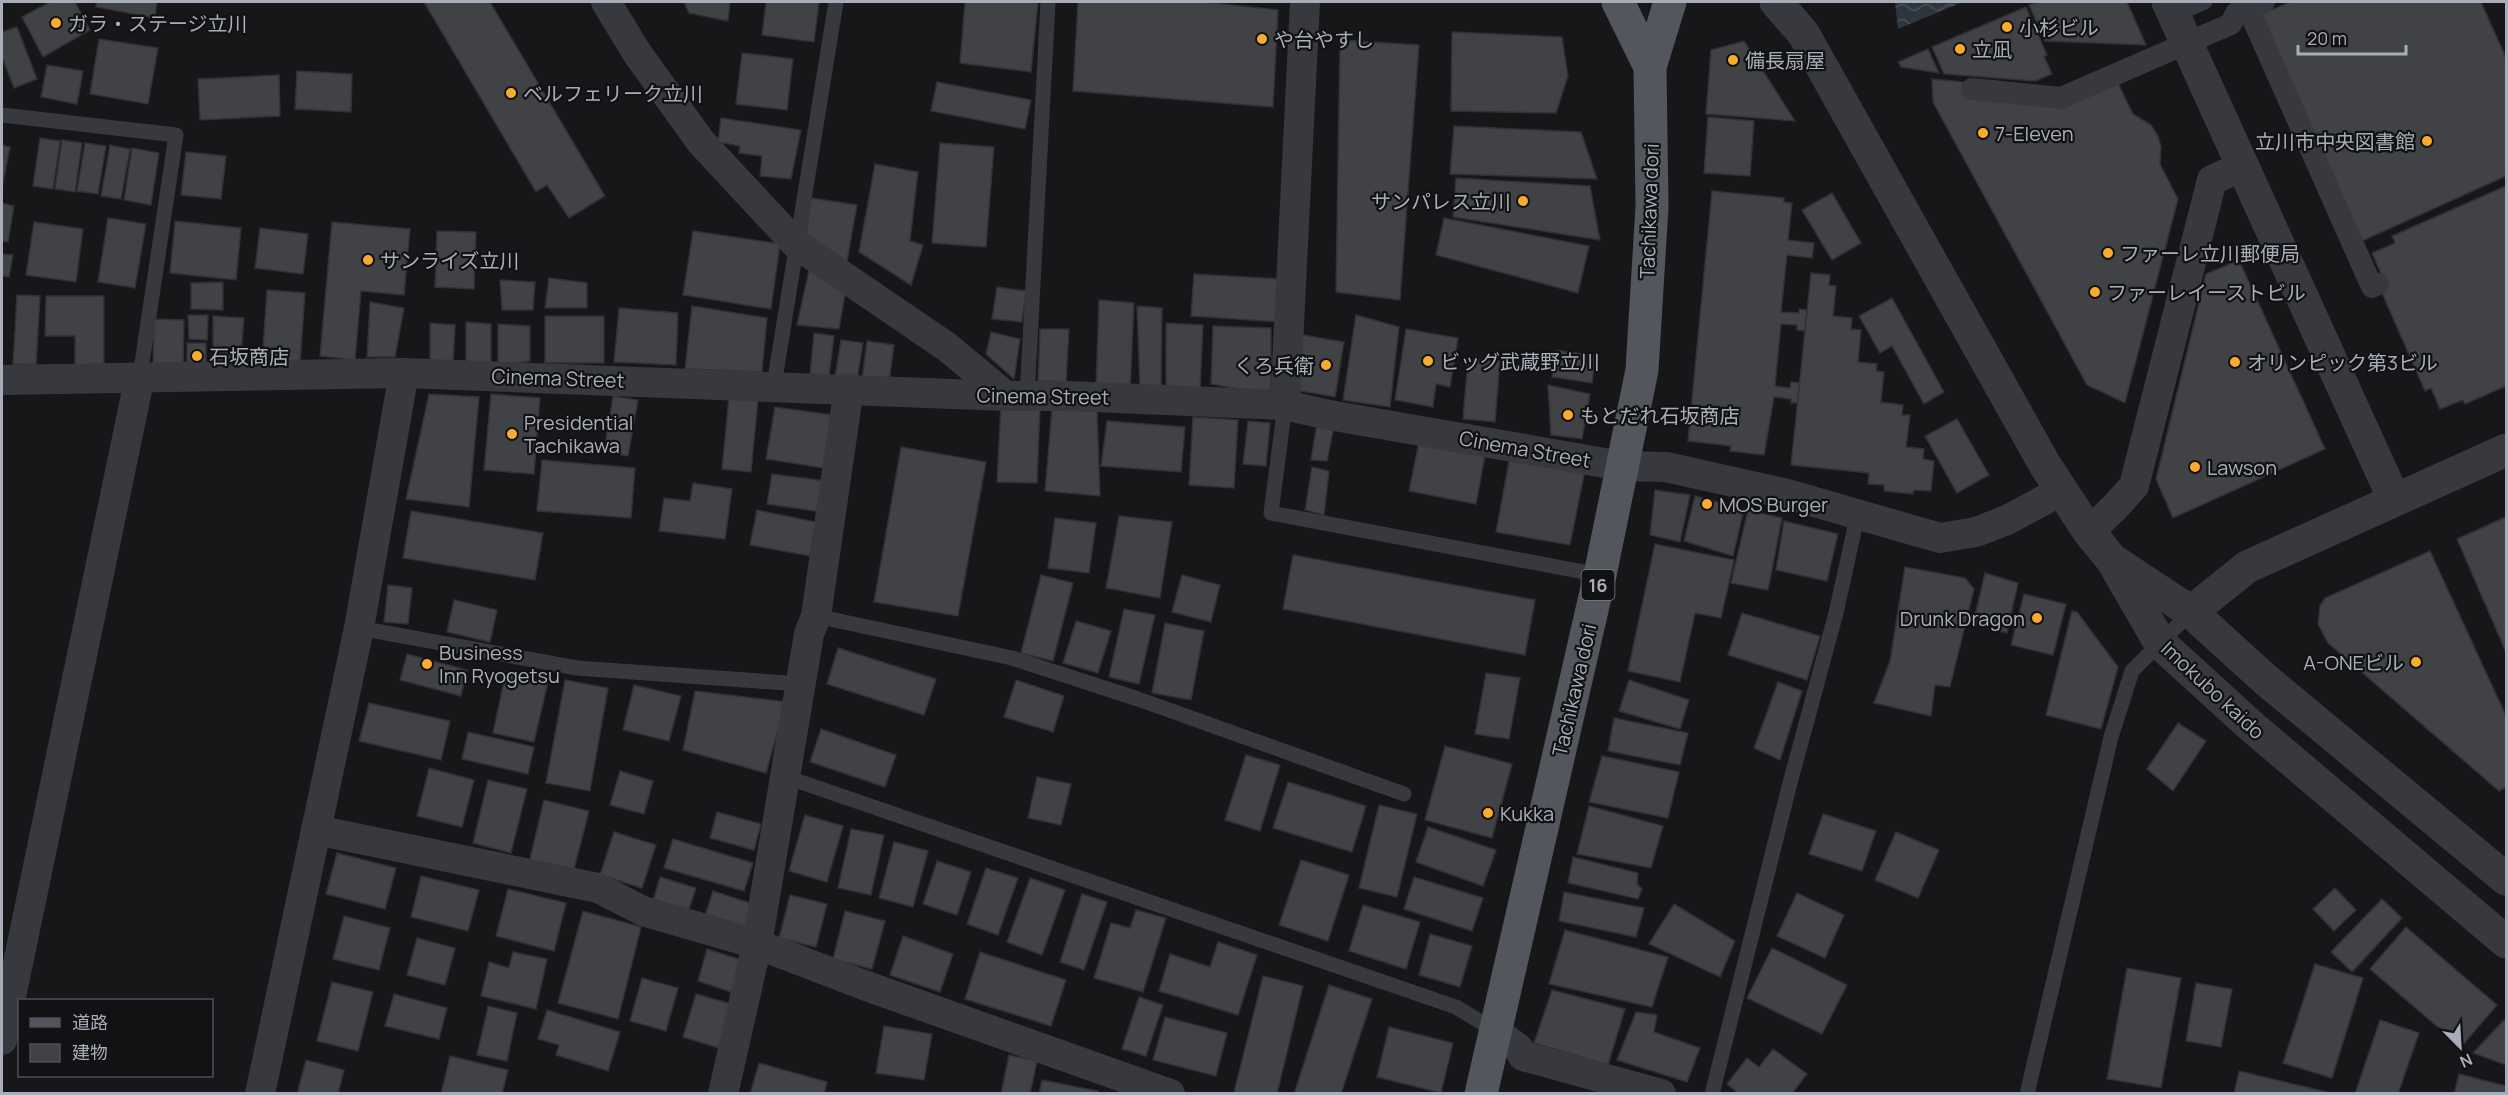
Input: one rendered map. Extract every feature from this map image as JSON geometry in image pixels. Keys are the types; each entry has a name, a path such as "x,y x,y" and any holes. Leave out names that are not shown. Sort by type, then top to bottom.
{"main road":[{"name":"16","path":"1618,2 1650,67"},
{"name":"16","path":"1650,67 1670,2"},
{"name":"Tachikawa dori","path":"1481,1094 1600,575 1642,370 1652,207 1650,67"}],"street":[{"path":"606,2 638,53 701,142 796,244 1017,396"},
{"path":"1285,405 1305,2"},
{"path":"1776,2 1807,40 2061,491 2089,532 2112,560 2191,612 2266,680 2506,879"},
{"path":"1972,89 2061,98 2234,28 2236,13 2263,5 2372,287 2378,284"},
{"path":"2171,8 2394,499"},
{"path":"2089,532 2134,486 2212,180 2243,166"},
{"path":"260,1094 359,628 404,373"},
{"name":"Cinema Street","path":"2,380 404,373 1017,396 1093,396 1285,405 1329,415 1622,466 1666,467 1787,494 1940,538 1976,532 2007,520 2061,491"},
{"path":"2,1040 140,376"},
{"path":"723,1094 757,944 809,634 816,616 849,388"},
{"path":"2191,612 2247,567 2506,450"},
{"name":"Imokubo kaido","path":"2112,560 2160,643 2251,726 2506,942"},
{"path":"316,830 598,888 643,911 757,944 861,984 1170,1094"},
{"path":"1494,1030 1519,1049 1523,1056 1661,1094"}],"lane":[{"path":"774,386 836,2"},
{"path":"1017,396 1048,2"},
{"path":"2171,8 2205,2"},
{"path":"2,115 176,135 140,376"},
{"path":"1285,405 1271,513 1600,575"},
{"path":"1712,1094 1790,783 1836,613 1858,513"},
{"path":"2027,1094 2111,737 2132,671 2191,612"},
{"path":"816,616 1011,658 1138,699 1404,794"},
{"path":"359,628 577,668 801,684"},
{"path":"786,777 1456,1007 1494,1030"}],"water":[{"path":"1895,2 1963,2 1898,29"}],"building":[{"name":"ガラ・ステージ立川","path":"50,2 75,2 90,30 43,57 22,17"},
{"path":"96,2 157,2 155,18 96,7"},
{"name":"ベルフェリーク立川","path":"424,2 490,2 605,196 569,218 547,185 536,192"},
{"path":"684,2 730,2 728,21 689,13"},
{"path":"766,2 819,2 814,42 762,35"},
{"path":"965,2 1038,2 1031,72 960,63"},
{"path":"1078,2 1205,2 1278,10 1273,107 1073,91"},
{"path":"2037,2 2127,2 2146,45 2045,41 2029,5"},
{"path":"2290,2 2481,2 2506,58 2506,176 2351,246 2250,19"},
{"name":"小杉ビル","path":"2026,7 2047,55 2044,56 2052,74 2035,81 1944,74 1932,47"},
{"path":"17,27 37,79 14,88 2,57 2,32"},
{"path":"1452,32 1562,37 1568,76 1556,113 1451,111"},
{"path":"99,39 158,48 148,104 90,94"},
{"path":"1340,40 1419,45 1400,300 1336,292"},
{"path":"1744,41 1795,121 1706,114 1711,50"},
{"path":"1928,49 1939,73 1901,67 1898,62"},
{"path":"742,53 793,59 787,110 736,104"},
{"path":"47,65 83,71 77,104 41,97"},
{"path":"297,71 352,74 351,112 295,109"},
{"path":"279,75 280,116 200,120 198,79"},
{"name":"ファーレイーストビル","path":"1932,79 2089,94 2117,81 2133,114 2151,125 2158,136 2161,147 2160,164 2178,199 2125,403 2087,385 1933,102"},
{"path":"937,82 1031,100 1025,129 931,111"},
{"path":"1708,117 1754,121 1750,176 1704,173"},
{"path":"721,118 801,130 791,179 760,176 762,156 739,153 740,146 718,142"},
{"path":"1454,126 1581,132 1597,179 1450,174"},
{"path":"40,138 60,141 53,189 33,186"},
{"path":"62,140 82,143 75,192 55,189"},
{"path":"85,143 106,146 98,194 77,191"},
{"path":"940,143 994,147 986,247 932,243"},
{"path":"2,145 10,147 2,188"},
{"path":"110,145 130,149 121,199 101,196"},
{"path":"132,148 159,153 151,205 124,200"},
{"path":"186,152 226,156 221,199 181,195"},
{"path":"875,164 918,172 910,241 923,245 911,285 859,252"},
{"name":"サンパレス立川","path":"1456,178 1590,186 1600,240 1453,217"},
{"path":"2506,186 2506,386 2465,404 2463,400 2440,409 2431,388 2425,391 2375,277 2381,274 2372,253 2395,243 2392,236"},
{"path":"1712,191 1784,198 1784,202 1792,203 1788,240 1814,243 1812,258 1787,255 1781,312 1799,313 1799,309 1807,310 1806,331 1797,330 1797,325 1781,324 1775,386 1790,388 1791,382 1800,383 1798,403 1791,403 1791,399 1774,397 1764,455 1730,451 1731,446 1688,441"},
{"path":"1832,193 1861,243 1832,260 1802,210"},
{"path":"811,198 857,205 846,267 806,234"},
{"path":"2,203 14,206 8,242 2,241"},
{"path":"108,218 146,224 135,288 98,282"},
{"path":"1444,218 1589,246 1578,293 1436,255"},
{"path":"175,221 241,228 236,280 170,273"},
{"path":"34,222 83,229 76,282 26,275"},
{"name":"サンライズ立川","path":"332,222 410,229 404,295 361,291 355,360 320,356"},
{"path":"260,228 308,234 303,274 255,268"},
{"path":"437,231 476,232 474,289 435,287"},
{"path":"693,231 780,244 771,309 683,295"},
{"path":"2,254 13,255 9,277 2,276"},
{"name":"オリンピック第3ビル","path":"2239,260 2325,449 2173,518 2156,479 2206,274"},
{"path":"809,270 845,294 839,329 797,325"},
{"path":"1811,273 1830,275 1829,285 1836,286 1833,316 1852,318 1851,329 1861,330 1858,362 1877,364 1876,371 1884,372 1881,402 1903,405 1902,415 1910,415 1906,447 1924,449 1923,459 1934,461 1931,491 1914,490 1913,494 1884,491 1884,485 1868,484 1869,473 1791,465"},
{"path":"1194,274 1283,279 1280,322 1191,316"},
{"path":"549,278 587,283 587,308 545,308"},
{"path":"500,280 535,282 533,310 502,310"},
{"path":"223,282 223,310 191,309 191,283"},
{"path":"997,287 1026,291 1022,322 992,319"},
{"path":"267,290 305,293 300,365 262,363"},
{"path":"17,295 40,296 36,365 13,364"},
{"path":"46,296 104,296 104,366 75,366 75,336 45,336"},
{"path":"1892,298 1944,392 1924,404 1892,346 1880,353 1859,316"},
{"path":"1099,300 1134,303 1130,392 1096,389"},
{"path":"370,302 404,308 395,357 367,357"},
{"path":"692,306 767,318 762,372 685,369"},
{"path":"1137,306 1162,308 1161,390 1140,389"},
{"path":"619,308 678,313 676,365 614,362"},
{"path":"188,315 208,315 207,340 189,339"},
{"path":"1356,315 1399,327 1390,407 1343,400"},
{"path":"213,316 244,318 240,367 213,367"},
{"path":"545,316 604,316 604,363 545,363"},
{"path":"154,319 184,320 183,367 153,367"},
{"path":"466,322 491,324 491,363 466,363"},
{"path":"430,323 455,325 453,365 430,365"},
{"path":"1166,323 1203,325 1200,389 1166,387"},
{"path":"498,324 530,326 530,361 498,365"},
{"path":"1213,326 1271,328 1271,395 1211,384"},
{"path":"1040,329 1069,329 1066,382 1038,381"},
{"name":"ビッグ武蔵野立川","path":"1406,329 1458,338 1450,387 1436,384 1433,407 1395,400"},
{"path":"991,332 1020,339 1014,379 986,354"},
{"path":"814,333 834,336 829,377 810,375"},
{"path":"1303,335 1344,342 1335,397 1295,390"},
{"path":"841,340 863,343 857,380 835,377"},
{"path":"867,341 894,345 889,383 862,379"},
{"name":"石坂商店","path":"187,343 206,343 206,368 187,368"},
{"path":"1556,350 1596,356 1592,383 1552,377"},
{"path":"1468,359 1500,361 1495,422 1463,419"},
{"path":"1548,385 1590,394 1582,439 1551,435"},
{"path":"429,394 479,397 469,507 406,499"},
{"name":"Presidential Tachikawa","path":"491,394 540,398 534,474 484,470"},
{"path":"613,396 638,400 628,456 604,452"},
{"path":"729,397 758,400 751,472 722,469"},
{"path":"1001,405 1040,407 1037,483 997,482"},
{"path":"775,407 832,415 823,468 766,459"},
{"path":"1052,409 1097,410 1100,496 1045,491"},
{"path":"1193,417 1238,420 1234,488 1189,485"},
{"path":"1957,419 1989,475 1957,493 1925,436"},
{"path":"1107,421 1185,427 1181,472 1101,466"},
{"path":"1248,421 1270,423 1266,466 1243,464"},
{"path":"1317,423 1334,427 1327,461 1311,460"},
{"path":"1420,437 1486,450 1476,504 1409,491"},
{"path":"901,447 986,462 958,616 874,602"},
{"path":"1510,456 1585,470 1570,545 1496,532"},
{"path":"542,460 635,468 631,518 537,511"},
{"path":"1312,467 1329,471 1324,515 1305,510"},
{"path":"772,474 826,481 821,512 767,504"},
{"path":"693,483 732,489 725,539 659,531 664,498 690,501"},
{"path":"1655,490 1690,495 1680,542 1650,535"},
{"path":"1695,496 1744,509 1733,556 1684,541"},
{"path":"757,510 816,522 810,556 750,545"},
{"path":"1748,510 1782,518 1768,590 1731,583"},
{"path":"411,511 543,533 535,580 403,558"},
{"path":"1119,516 1172,522 1160,598 1106,588"},
{"path":"2506,517 2506,652 2457,539"},
{"path":"1055,518 1096,523 1089,573 1048,568"},
{"path":"1784,521 1838,534 1827,581 1776,570"},
{"path":"1655,544 1734,560 1721,618 1695,613 1680,682 1628,671"},
{"name":"A-ONEビル","path":"2430,551 2506,716 2506,787 2499,791 2328,643 2318,624 2320,606 2325,598"},
{"path":"1293,555 1535,600 1525,655 1283,609"},
{"path":"1905,567 1965,578 1974,589 1950,687 1935,685 1931,716 1874,703 1890,661"},
{"path":"1985,573 2018,583 2007,633 1973,624"},
{"path":"1041,575 1073,583 1053,661 1021,653"},
{"path":"1182,575 1220,585 1211,622 1172,612"},
{"path":"388,585 412,588 408,624 384,622"},
{"path":"2024,594 2066,604 2053,655 2011,645"},
{"path":"454,600 497,610 490,642 447,632"},
{"path":"1124,609 1155,615 1139,684 1109,677"},
{"path":"2072,611 2077,612 2118,667 2101,729 2046,715"},
{"path":"1742,613 1820,636 1807,680 1728,655"},
{"path":"1076,621 1111,631 1098,673 1063,663"},
{"path":"1165,623 1204,631 1191,700 1152,693"},
{"path":"838,648 936,679 924,715 827,684"},
{"path":"407,654 467,670 461,696 400,680"},
{"path":"506,672 548,682 534,742 493,733"},
{"path":"1486,673 1520,678 1509,739 1475,734"},
{"path":"565,680 608,688 590,791 546,783"},
{"path":"1016,680 1064,696 1053,732 1004,717"},
{"path":"1629,680 1689,700 1680,729 1619,711"},
{"path":"1778,682 1802,691 1780,760 1754,748"},
{"path":"634,685 681,696 669,741 623,730"},
{"path":"695,691 786,702 766,773 683,750"},
{"path":"369,703 450,721 441,760 359,741"},
{"path":"1614,718 1688,733 1680,765 1608,751"},
{"path":"2178,723 2206,741 2173,791 2147,769"},
{"path":"821,729 896,755 885,787 810,762"},
{"path":"468,732 534,747 528,774 462,759"},
{"path":"1445,746 1512,764 1492,838 1425,820"},
{"path":"1246,755 1280,765 1260,831 1225,820"},
{"path":"1602,756 1679,772 1668,818 1589,802"},
{"path":"429,768 474,780 462,827 417,816"},
{"path":"620,771 653,781 644,814 610,805"},
{"path":"1037,777 1071,784 1061,825 1028,818"},
{"path":"488,780 527,789 511,853 473,843"},
{"path":"1288,782 1366,806 1352,852 1273,828"},
{"path":"544,800 589,811 573,873 529,863"},
{"path":"1379,805 1417,814 1397,897 1359,888"},
{"path":"1589,806 1663,826 1651,868 1577,854"},
{"path":"717,812 761,824 754,850 710,838"},
{"path":"1823,814 1876,831 1862,871 1809,854"},
{"path":"805,815 843,826 827,882 789,871"},
{"path":"1428,827 1496,850 1483,886 1416,862"},
{"path":"851,829 884,835 871,895 838,888"},
{"path":"614,832 656,845 642,888 600,875"},
{"path":"1896,832 1939,850 1918,898 1875,880"},
{"path":"673,839 753,863 744,891 664,868"},
{"path":"894,842 928,851 913,907 879,898"},
{"path":"337,853 396,868 385,909 326,894"},
{"path":"1573,857 1638,873 1637,884 1642,889 1638,899 1568,883"},
{"path":"1301,860 1349,875 1328,941 1279,925"},
{"path":"937,861 971,872 957,915 923,904"},
{"path":"986,868 1018,878 998,935 967,924"},
{"path":"421,876 479,890 468,931 411,917"},
{"path":"660,877 696,888 688,912 653,901"},
{"path":"1414,877 1483,898 1472,931 1404,909"},
{"path":"1030,878 1065,890 1042,955 1007,942"},
{"path":"2335,888 2356,910 2334,931 2313,909"},
{"path":"508,889 566,903 554,951 496,936"},
{"path":"713,891 753,904 744,930 705,916"},
{"path":"1564,892 1644,908 1636,937 1559,921"},
{"path":"1797,893 1844,915 1825,958 1777,936"},
{"path":"1082,894 1107,902 1084,970 1060,962"},
{"path":"790,895 827,904 816,947 779,938"},
{"path":"2382,899 2402,918 2352,972 2331,952"},
{"path":"1674,904 1735,941 1720,977 1649,944"},
{"path":"1363,905 1420,922 1406,969 1349,951"},
{"path":"1136,910 1166,918 1143,992 1094,978 1111,923 1130,928"},
{"path":"583,911 641,927 618,1019 558,1003"},
{"path":"845,911 885,921 872,969 833,959"},
{"path":"344,916 390,928 379,970 333,959"},
{"path":"2406,927 2497,1005 2461,1047 2370,969"},
{"path":"1565,930 1668,957 1652,1007 1549,984"},
{"path":"1430,934 1472,946 1460,987 1419,975"},
{"path":"903,936 953,954 940,992 890,975"},
{"path":"417,938 455,948 445,985 407,975"},
{"path":"1218,942 1257,955 1238,1015 1159,991 1170,954 1210,967"},
{"path":"1772,948 1847,985 1822,1034 1747,998"},
{"path":"707,949 741,960 731,992 698,981"},
{"path":"513,952 547,959 536,1009 481,996 489,962 509,968"},
{"path":"980,952 1066,980 1051,1026 965,999"},
{"path":"2315,964 2363,978 2332,1078 2283,1063"},
{"path":"2127,968 2181,978 2161,1088 2107,1079"},
{"path":"1263,976 1303,986 1277,1094 1240,1094 1234,1092"},
{"path":"642,978 678,988 666,1031 630,1021"},
{"path":"332,982 373,992 358,1051 317,1041"},
{"path":"2196,983 2232,989 2221,1047 2186,1041"},
{"path":"1329,985 1372,999 1341,1094 1294,1094"},
{"path":"1552,990 1625,1009 1608,1065 1534,1043"},
{"path":"394,994 447,1008 439,1039 385,1026"},
{"path":"696,994 735,1005 722,1049 683,1037"},
{"path":"1139,997 1163,1005 1146,1056 1122,1049"},
{"path":"488,1006 517,1013 507,1061 477,1055"},
{"path":"547,1010 620,1032 608,1071 556,1055 559,1045 538,1039"},
{"path":"1636,1012 1657,1015 1654,1032 1700,1048 1687,1082 1617,1060"},
{"path":"1165,1017 1227,1033 1216,1076 1153,1060"},
{"path":"2380,1020 2419,1033 2398,1094 2355,1094"},
{"path":"2504,1020 2506,1022 2506,1065 2473,1053"},
{"path":"884,1026 932,1034 924,1080 876,1073"},
{"path":"1389,1027 1453,1043 1441,1093 1377,1077"},
{"path":"1773,1049 1807,1074 1792,1094 1739,1094 1727,1084 1747,1058 1759,1067"},
{"path":"1009,1055 1037,1061 1030,1094 1001,1094"},
{"path":"450,1056 508,1070 502,1094 441,1094"},
{"path":"306,1060 344,1070 338,1094 297,1094"},
{"path":"759,1063 827,1082 824,1094 750,1094"},
{"path":"2239,1071 2327,1092 2327,1094 2234,1094"},
{"path":"2459,1074 2506,1086 2506,1094 2454,1094"},
{"path":"1042,1080 1098,1091 1098,1094 1039,1094"}],"place":[{"name":"ガラ・ステージ立川","path":"56,23"},
{"name":"小杉ビル","path":"2007,27"},
{"name":"や台やすし","path":"1262,39"},
{"name":"立凪","path":"1960,49"},
{"name":"備長扇屋","path":"1733,60"},
{"name":"ベルフェリーク立川","path":"511,93"},
{"name":"7-Eleven","path":"1983,133"},
{"name":"立川市中央図書館","path":"2427,141"},
{"name":"サンパレス立川","path":"1523,201"},
{"name":"ファーレ立川郵便局","path":"2108,253"},
{"name":"サンライズ立川","path":"368,260"},
{"name":"ファーレイーストビル","path":"2095,292"},
{"name":"石坂商店","path":"197,356"},
{"name":"ビッグ武蔵野立川","path":"1428,361"},
{"name":"オリンピック第3ビル","path":"2235,362"},
{"name":"くろ兵衛","path":"1326,365"},
{"name":"もとだれ石坂商店","path":"1568,415"},
{"name":"Presidential Tachikawa","path":"512,434"},
{"name":"Lawson","path":"2195,467"},
{"name":"MOS Burger","path":"1707,504"},
{"name":"Drunk Dragon","path":"2037,618"},
{"name":"A-ONEビル","path":"2416,662"},
{"name":"Business Inn Ryogetsu","path":"427,664"},
{"name":"Kukka","path":"1488,813"}]}
